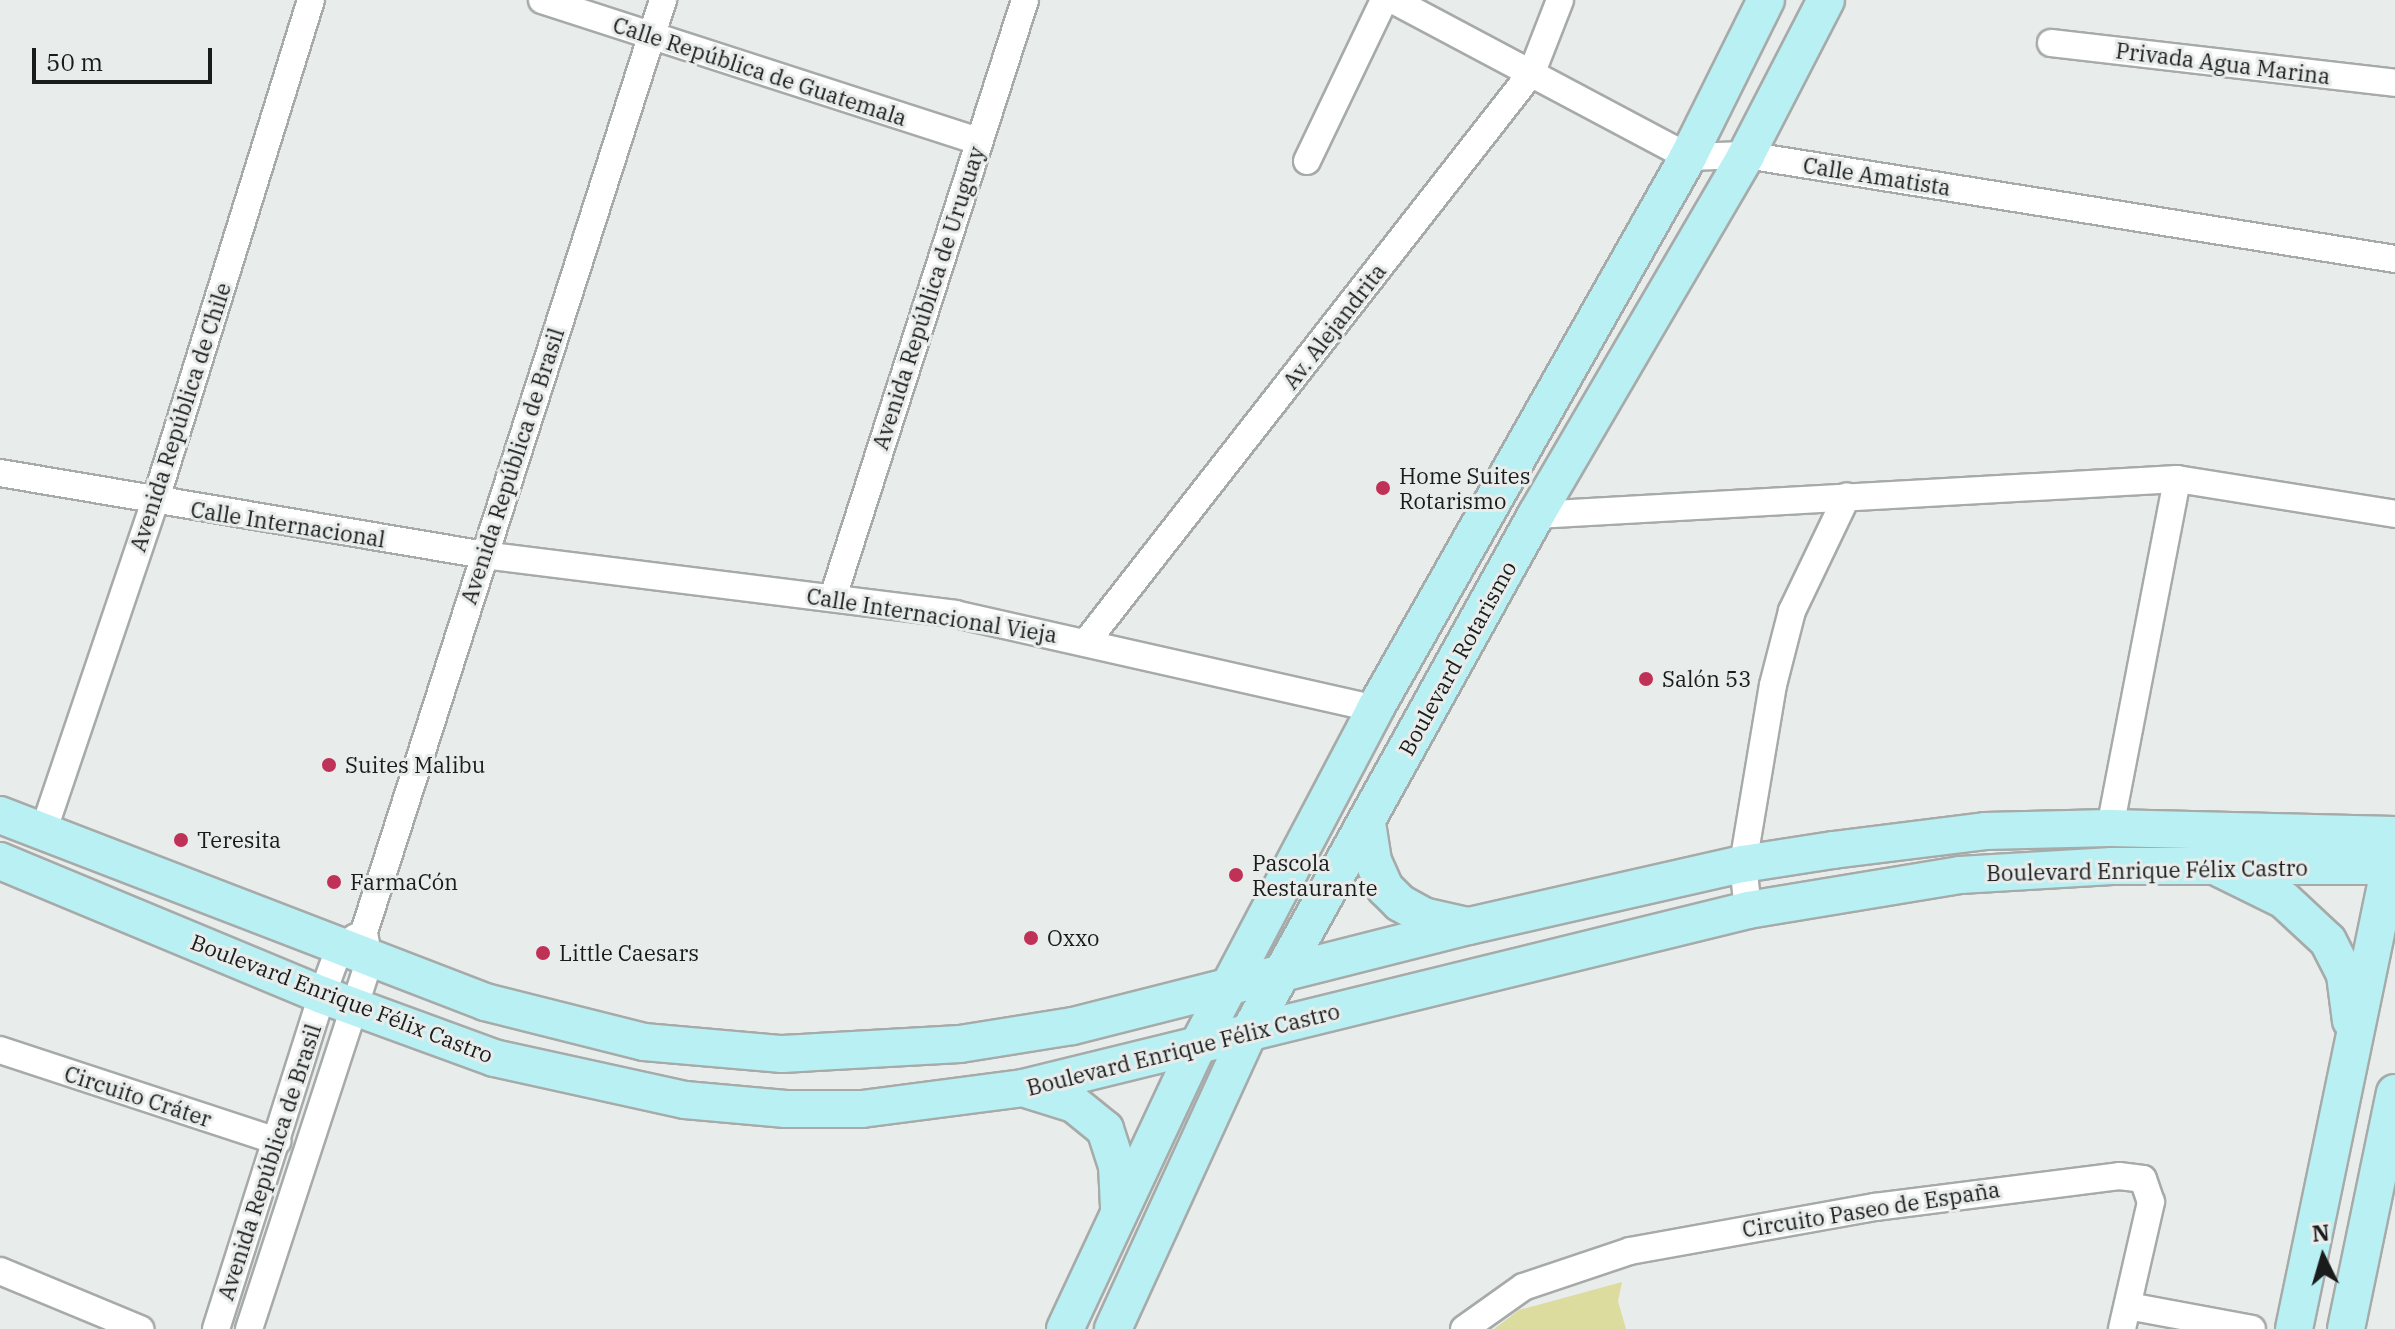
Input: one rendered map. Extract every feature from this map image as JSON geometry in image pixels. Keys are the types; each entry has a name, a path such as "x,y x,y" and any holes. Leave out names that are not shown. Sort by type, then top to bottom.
{"main road":[{"name":"Boulevard Rotarismo","path":"1065,1329 1196,1049 1375,709 1688,157 1766,0"},
{"name":"Boulevard Rotarismo","path":"1113,1329 1247,1036 1536,515 1746,155 1826,0"},
{"name":"Boulevard Enrique Félix Castro","path":"0,815 357,947 485,1002 601,1034 694,1050 782,1054 960,1044 1073,1026 1469,926 1743,864 1985,831 2110,828 2393,843"},
{"path":"1367,823 1373,861 1385,888 1400,903 1423,916 1469,926"},
{"name":"Boulevard Enrique Félix Castro","path":"0,861 336,1000 494,1058 685,1100 786,1109 862,1109 1023,1088 1196,1049 1748,910 1960,875 2211,864 2393,843"},
{"path":"2294,1329 2355,1043 2393,843"},
{"path":"2211,864 2284,900 2328,941 2345,975 2355,1043"},
{"path":"1023,1088 1074,1104 1105,1129 1117,1165 1119,1210"},
{"path":"2346,1329 2395,1093"}],"street":[{"name":"Avenida República de Chile","path":"43,832 155,502 311,0"},
{"name":"Calle República de Guatemala","path":"542,0 978,141"},
{"name":"Avenida República de Brasil","path":"216,1329 277,1141 357,947 663,0"},
{"name":"Avenida República de Uruguay","path":"833,597 1025,0"},
{"path":"1307,161 1384,0"},
{"path":"1393,0 1688,157"},
{"name":"Av. Alejandrita","path":"1087,641 1532,72 1560,0"},
{"name":"Privada Agua Marina","path":"2051,43 2395,83"},
{"name":"Calle Amatista","path":"1688,157 1746,155 2395,259"},
{"name":"Calle Internacional","path":"0,473 155,502 483,555"},
{"path":"1536,515 2177,479 2395,514"},
{"path":"2110,828 2177,479"},
{"path":"1748,910 1743,864 1767,715 1792,611 1847,496"},
{"name":"Calle Internacional Vieja","path":"483,555 833,597 1087,641 1375,709"},
{"name":"Avenida República de Brasil","path":"249,1329 336,1000"},
{"name":"Circuito Cráter","path":"0,1050 277,1141"},
{"name":"Circuito Paseo de España","path":"1464,1329 1523,1287 1630,1251 1875,1207 2119,1176 2143,1179 2150,1188 2125,1318"},
{"path":"0,1271 140,1329"},
{"path":"2125,1318 2252,1329"}],"shaded area":[{"path":"1622,1282 1618,1301 1626,1329 1494,1329 1519,1310"}],"place":[{"name":"Home Suites Rotarismo","path":"1383,488"},
{"name":"Salón 53","path":"1646,679"},
{"name":"Suites Malibu","path":"329,765"},
{"name":"Teresita","path":"181,840"},
{"name":"Pascola Restaurante","path":"1236,875"},
{"name":"FarmaCón","path":"334,882"},
{"name":"Oxxo","path":"1031,938"},
{"name":"Little Caesars","path":"543,953"}]}
